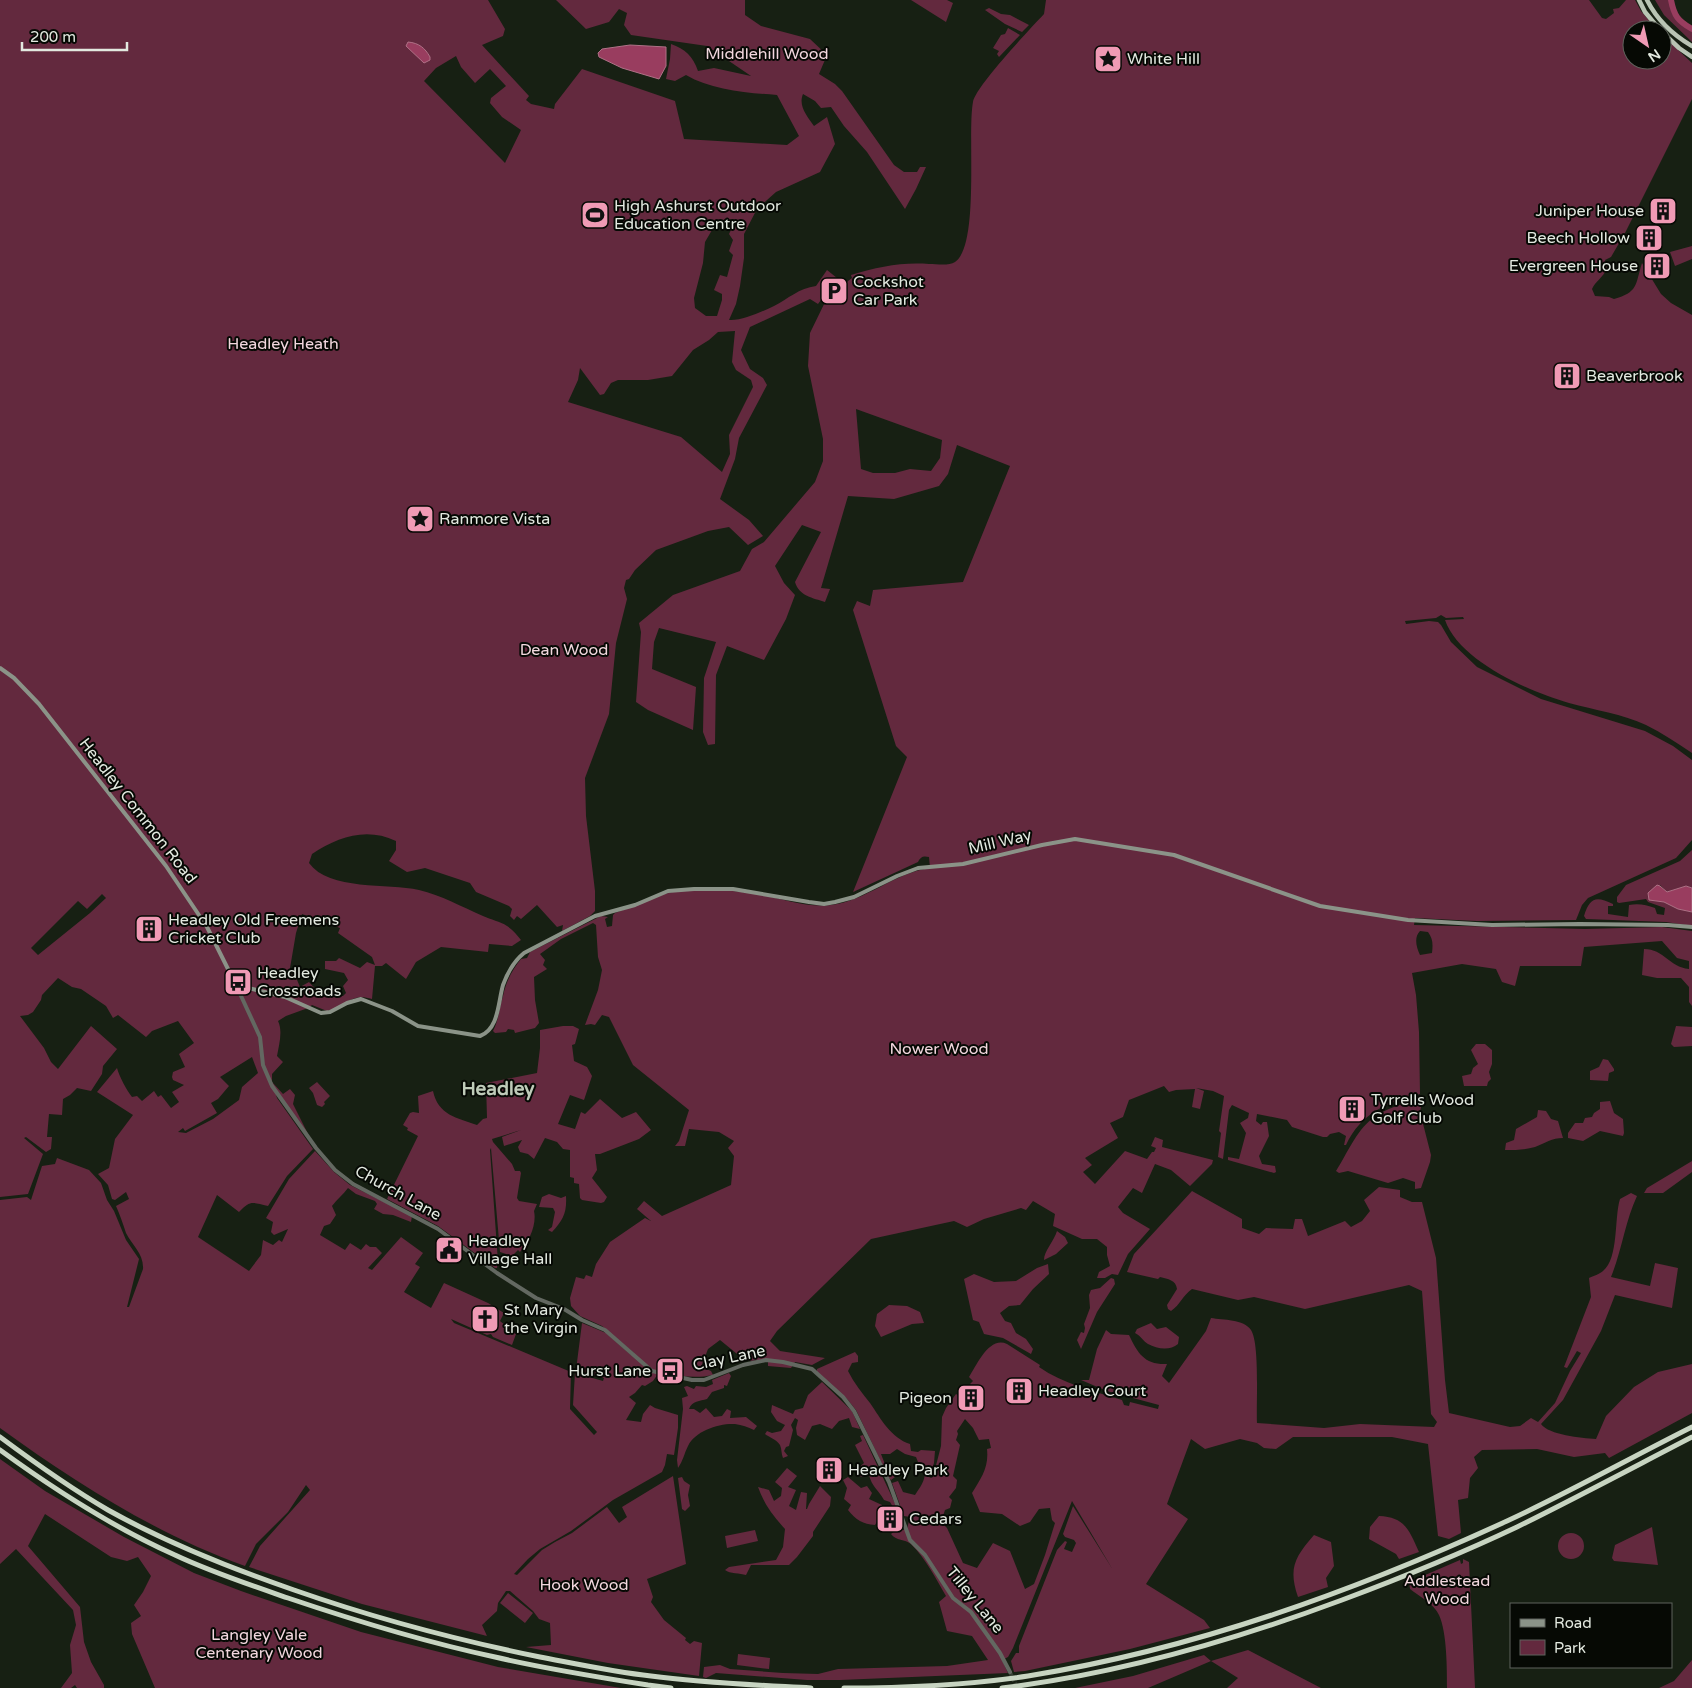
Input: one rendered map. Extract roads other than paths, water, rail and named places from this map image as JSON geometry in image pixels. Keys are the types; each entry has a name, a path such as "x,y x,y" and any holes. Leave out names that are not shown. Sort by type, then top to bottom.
{"highway":[{"path":"1639,0 1652,20"},
{"path":"1647,0 1664,24 1681,40 1692,46"},
{"path":"1672,41 1692,57"},
{"path":"844,1688 889,1688 953,1684 1027,1676 1134,1655 1195,1640 1266,1618 1403,1566 1508,1520 1692,1427"},
{"path":"0,1437 66,1484 108,1510 171,1542 235,1569 327,1602 400,1624 496,1648 569,1663 648,1676 726,1684 811,1688"},
{"path":"1002,1688 1057,1680 1141,1663 1198,1649 1273,1626 1404,1577 1515,1528 1692,1437"},
{"path":"0,1450 60,1492 103,1518 175,1555 251,1586 429,1642 496,1658 671,1688"}],"main road":[{"name":"Headley Common Road","path":"0,668 14,678 39,704 171,873 207,927 236,985"},
{"name":"Mill Way","path":"236,985 285,997 321,1013 330,1012 347,1002 361,999 392,1011 418,1026 480,1036 486,1033 492,1025 507,976 519,957 600,914 668,891 733,889 824,904 854,897 918,868 963,864 1075,839 1174,854 1320,906 1408,920 1492,925 1610,924 1692,927"}],"street":[{"name":"Church Lane","path":"236,985 260,1037 263,1066 267,1077 314,1145 340,1174 355,1185 438,1229 497,1273 536,1298 564,1309 582,1320 605,1330 652,1371 680,1378"},
{"name":"Clay Lane","path":"680,1378 704,1380 743,1365 766,1360 812,1369"},
{"name":"Tilley Lane","path":"812,1369 854,1411 889,1482 910,1540 924,1555 953,1598 971,1612 1000,1653 1010,1672"}],"waterway":[{"path":"1671,0 1677,18 1692,29"}],"tunnel":[{"path":"1010,1672 1017,1688"}],"place":[{"name":"White Hill","path":"1108,59"},
{"name":"Juniper House","path":"1663,211"},
{"name":"High Ashurst Outdoor Education Centre","path":"595,215"},
{"name":"Beech Hollow","path":"1649,238"},
{"name":"Evergreen House","path":"1657,266"},
{"name":"Cockshot Car Park","path":"834,291"},
{"name":"Beaverbrook","path":"1567,376"},
{"name":"Ranmore Vista","path":"420,519"},
{"name":"Headley Old Freemens Cricket Club","path":"149,929"},
{"name":"Headley Crossroads","path":"238,982"},
{"name":"Tyrrells Wood Golf Club","path":"1352,1109"},
{"name":"Headley Village Hall","path":"449,1250"},
{"name":"St Mary the Virgin","path":"485,1319"},
{"name":"Hurst Lane","path":"670,1371"},
{"name":"Headley Court","path":"1019,1391"},
{"name":"Pigeon","path":"971,1398"},
{"name":"Headley Park","path":"829,1470"},
{"name":"Cedars","path":"890,1519"}],"district":[{"name":"Headley","path":"498,1089"}],"park label":[{"name":"Middlehill Wood","path":"767,54"},
{"name":"Headley Heath","path":"283,344"},
{"name":"Dean Wood","path":"564,650"},
{"name":"Nower Wood","path":"939,1049"},
{"name":"Hook Wood","path":"584,1585"},
{"name":"Addlestead Wood","path":"1447,1590"},
{"name":"Langley Vale Centenary Wood","path":"259,1644"}]}
